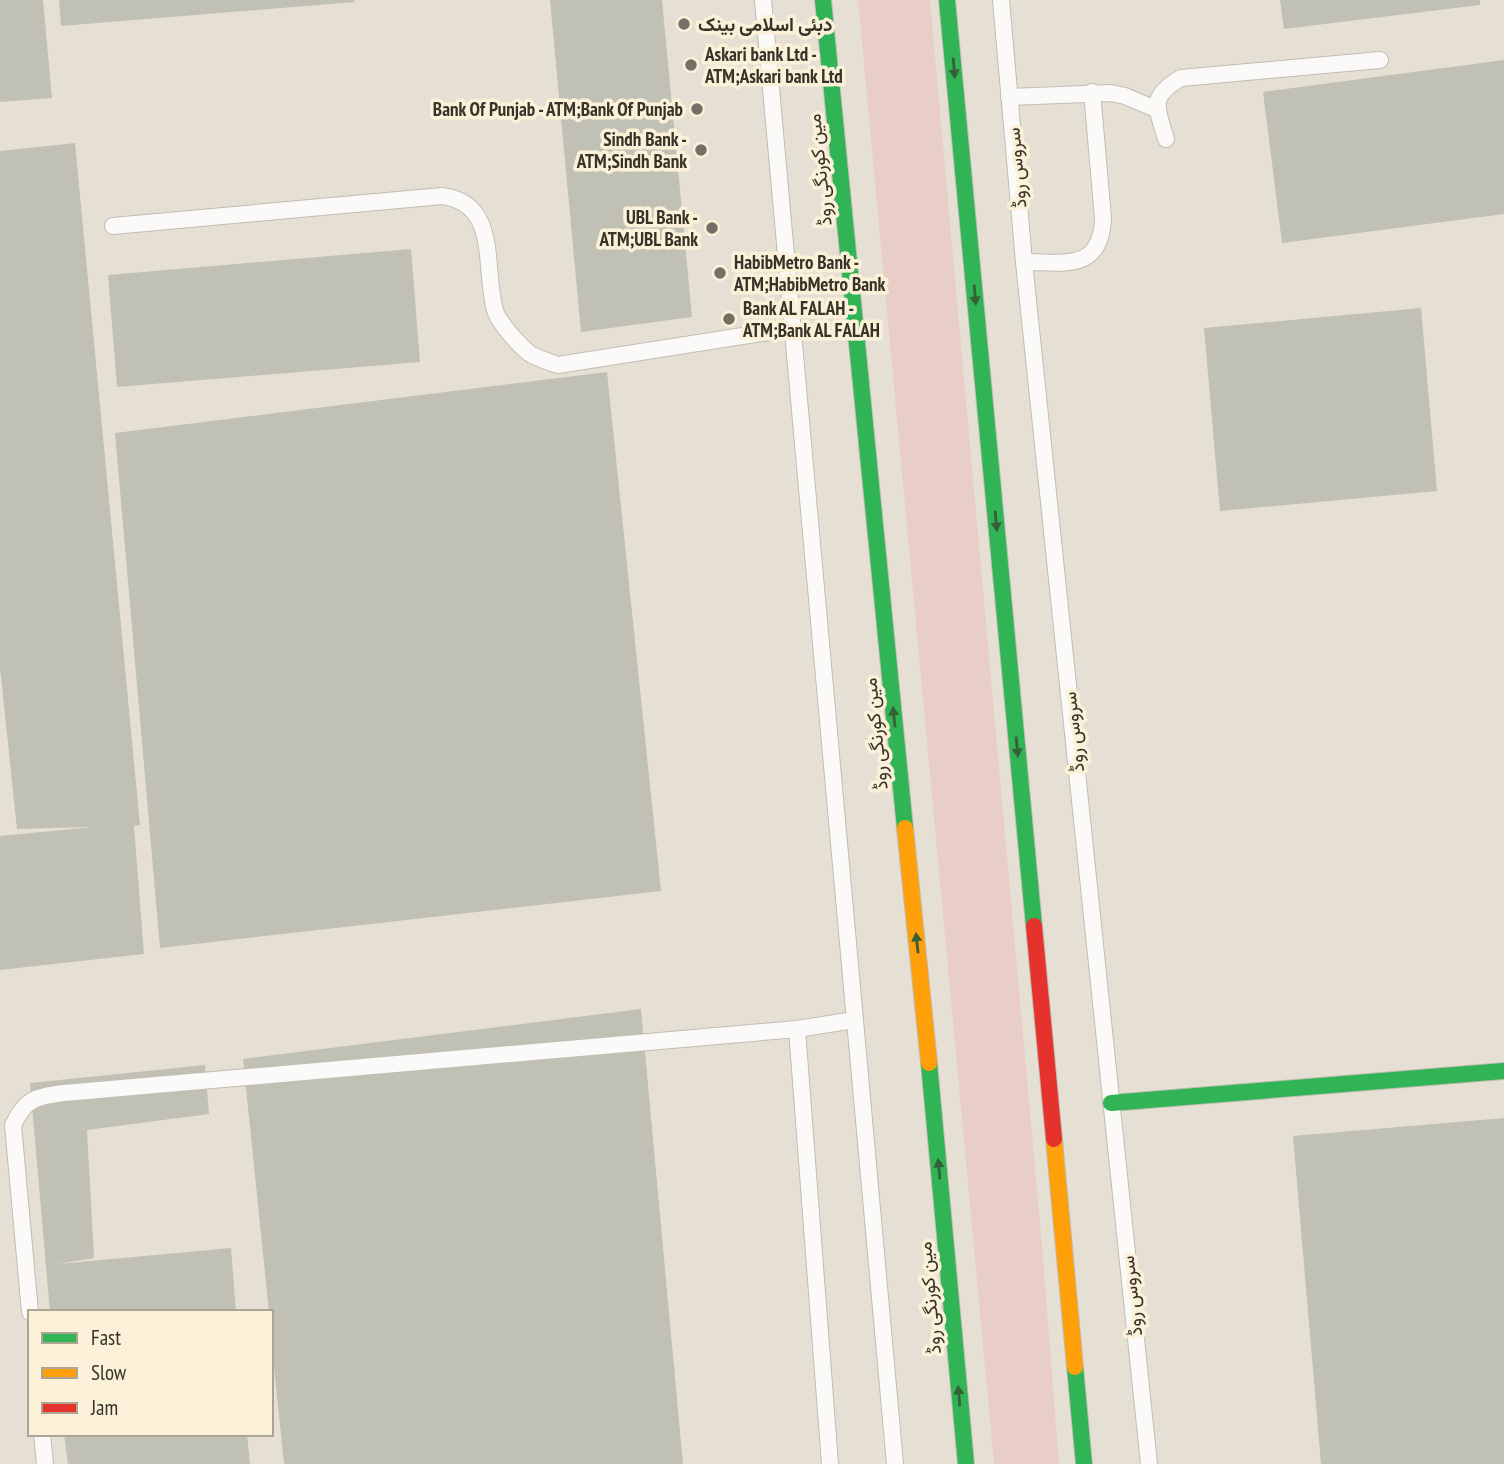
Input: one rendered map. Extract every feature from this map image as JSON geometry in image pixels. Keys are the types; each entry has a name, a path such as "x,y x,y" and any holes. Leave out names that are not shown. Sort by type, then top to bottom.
{"main road":[{"name":"مین کورنگی روڈ","path":"823,0 966,1464"},
{"path":"947,0 1084,1464"},
{"path":"1111,1103 1504,1072"}],"lane":[{"path":"763,0 895,1464"},
{"name":"سروس روڈ","path":"1001,0 1024,262 1149,1464"},
{"path":"1166,139 1158,110 1158,99 1165,87 1181,78 1380,60"},
{"path":"1024,262 1075,262 1091,254 1102,236 1103,218 1091,92"},
{"path":"1009,97 1091,92 1125,96 1158,110"},
{"path":"113,226 442,196 457,198 473,208 483,225 495,313 514,338 531,354 558,365 793,328"},
{"path":"30,1310 13,1125 20,1109 35,1097 797,1028 854,1020"},
{"path":"797,1028 830,1464"},
{"path":"42,1436 45,1464"}],"shaded area":[{"path":"858,0 930,0 1042,1245 1059,1464 994,1464"}],"building":[{"path":"0,0 43,0 52,98 0,102"},
{"path":"59,0 354,0 355,2 61,26"},
{"path":"550,0 662,0 692,317 581,332"},
{"path":"1280,0 1480,0 1480,5 1284,29"},
{"path":"1504,60 1504,214 1282,243 1263,92"},
{"path":"75,143 140,825 134,826 144,954 0,970 0,836 93,827 17,829 0,668 0,151"},
{"path":"411,249 420,362 117,387 108,275"},
{"path":"1421,308 1437,491 1220,511 1204,328"},
{"path":"607,372 661,891 160,948 115,433"},
{"path":"641,1009 683,1464 284,1464 273,1357 273,1310 269,1310 243,1059"},
{"path":"205,1065 209,1114 87,1130 94,1258 58,1264 231,1248 236,1310 50,1310 30,1083"},
{"path":"1504,1118 1504,1464 1321,1464 1293,1136"},
{"path":"64,1436 247,1436 250,1464 68,1464"}],"traffic: fast":[{"path":"823,0 905,828"},
{"path":"947,0 1034,926"},
{"path":"929,1063 966,1464"},
{"path":"1111,1103 1504,1071"},
{"path":"1075,1367 1084,1464"}],"traffic: slow":[{"path":"905,828 929,1063"},
{"path":"1054,1139 1075,1367"}],"traffic: jam":[{"path":"1034,926 1054,1139"}],"place":[{"name":"دبئی اسلامی بینک","path":"684,24"},
{"name":"Askari bank Ltd - ATM;Askari bank Ltd","path":"691,65"},
{"name":"Bank Of Punjab - ATM;Bank Of Punjab","path":"697,109"},
{"name":"Sindh Bank - ATM;Sindh Bank","path":"701,150"},
{"name":"UBL Bank - ATM;UBL Bank","path":"712,228"},
{"name":"HabibMetro Bank - ATM;HabibMetro Bank","path":"720,273"},
{"name":"Bank AL FALAH - ATM;Bank AL FALAH","path":"729,319"}]}
